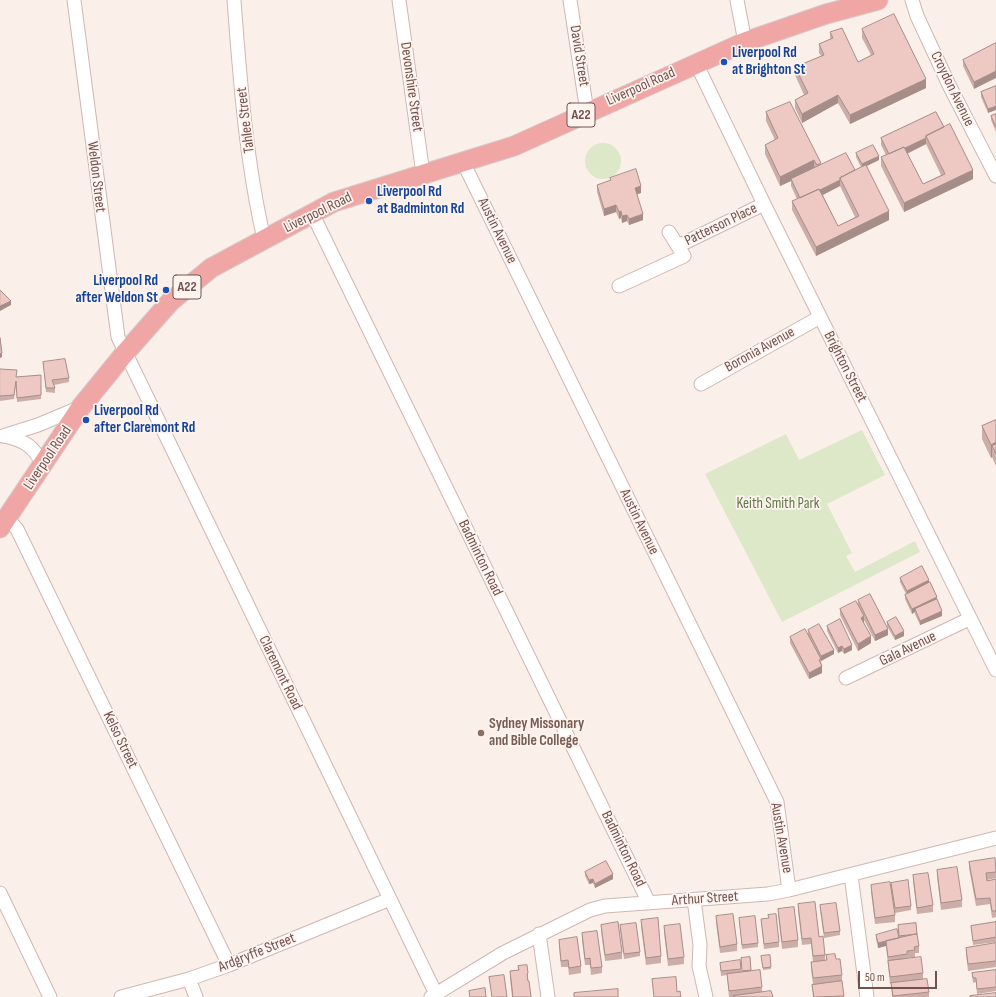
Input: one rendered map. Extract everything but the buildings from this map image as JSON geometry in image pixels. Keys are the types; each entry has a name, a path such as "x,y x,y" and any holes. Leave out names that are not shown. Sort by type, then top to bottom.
{"highway":[{"name":"Liverpool Road","path":"4,523 82,407 125,353 170,302 200,276 312,213 348,197 514,146 745,42 826,14 878,0"}],"street":[{"name":"Weldon Street","path":"74,0 116,330 125,353"},
{"name":"Tahlee Street","path":"234,0 238,57 249,153 258,212 264,239"},
{"name":"Devonshire Street","path":"399,0 423,174"},
{"name":"David Street","path":"570,0 587,112"},
{"path":"737,0 745,42"},
{"name":"Croydon Avenue","path":"912,0 917,16 950,87 996,176"},
{"name":"Brighton Street","path":"696,63 764,204 996,670"},
{"name":"Austin Avenue","path":"463,162 777,802 789,890"},
{"name":"Patterson Place","path":"678,246 764,204"},
{"name":"Badminton Road","path":"312,213 649,903"},
{"name":"Patterson Place","path":"619,286 684,256 669,232"},
{"name":"Boronia Avenue","path":"701,384 820,317"},
{"name":"Claremont Road","path":"125,353 390,899 433,995"},
{"path":"1,436 38,425 82,407"},
{"path":"1,436 17,439 28,444 38,454 43,465"},
{"name":"Kelso Street","path":"4,523 17,529 229,965"},
{"name":"Gala Avenue","path":"846,678 970,619"},
{"name":"Arthur Street","path":"433,995 503,952 590,910 605,906 745,896 789,890 996,838"},
{"path":"851,875 867,997"},
{"path":"0,893 50,997"},
{"name":"Ardgryffe Street","path":"121,997 189,979 229,965 390,899"},
{"path":"694,900 700,945 700,966 706,997"},
{"path":"539,934 548,997"},
{"path":"189,979 196,997"}],"green space":[{"path":"607,143 616,148 620,154 620,168 616,174 607,179 599,179 590,174 586,168 585,157 590,148 596,144"},
{"name":"Keith Smith Park","path":"862,430 885,475 827,504 852,553 846,556 855,572 915,541 920,552 782,622 705,474 786,434 799,460"}],"place":[{"name":"Liverpool Rd at Brighton St","path":"724,62"},
{"name":"Liverpool Rd at Badminton Rd","path":"369,201"},
{"name":"Liverpool Rd after Weldon St","path":"166,290"},
{"name":"Liverpool Rd after Claremont Rd","path":"86,420"},
{"name":"Sydney Missonary and Bible College","path":"481,733"}]}
